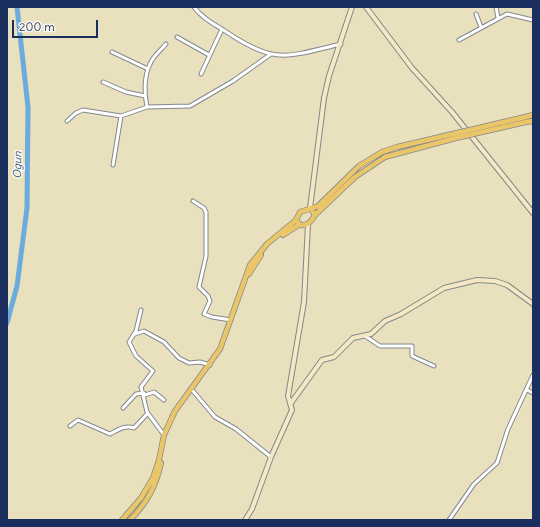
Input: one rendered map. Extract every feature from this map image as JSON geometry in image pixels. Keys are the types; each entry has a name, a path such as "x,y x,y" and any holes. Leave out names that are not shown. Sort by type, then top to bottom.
{"main road":[{"path":"130,520 147,501 155,487 170,426 181,406 212,366 222,350 248,276 255,262 269,246 315,215 355,177 385,158 526,119 533,115"},
{"path":"122,520 141,498 152,478 159,460 164,435 178,406 210,365 220,349 244,279 252,261 267,244 296,220 302,210 310,208 325,200 359,166 382,152 397,147 526,119 533,121"},
{"path":"310,208 315,215"},
{"path":"296,220 303,224"}],"street":[{"path":"194,7 202,16 255,50 271,54 301,54 341,44"},
{"path":"310,208 324,98 329,76 341,44 352,7"},
{"path":"366,7 412,68 452,112 532,212"},
{"path":"496,7 498,18"},
{"path":"476,14 481,27"},
{"path":"459,40 507,14 533,20"},
{"path":"201,74 209,54 222,29"},
{"path":"177,37 209,54"},
{"path":"147,107 145,96 148,69 150,63 166,44"},
{"path":"112,52 148,69"},
{"path":"67,121 76,113 83,110 121,116 147,107 181,107 198,102 233,81 271,54"},
{"path":"103,82 126,92 145,96"},
{"path":"113,165 121,116"},
{"path":"193,201 204,208 206,212 206,256 199,287 208,296 210,301 204,314 231,320"},
{"path":"302,210 311,202"},
{"path":"292,410 288,396 304,302 308,237 303,224"},
{"path":"245,520 252,509 271,456 292,410 290,402 322,360 334,357 353,338 365,336 385,321 401,314 444,288 477,280 489,280 500,282 533,304"},
{"path":"141,310 136,331 129,342 129,346 137,358 153,371 142,385 148,413 164,435"},
{"path":"133,335 144,331 164,342 179,358 189,363 200,362 210,365"},
{"path":"365,336 380,346 412,346 412,356 434,366"},
{"path":"449,520 474,484 497,463 508,429 533,375"},
{"path":"527,390 533,393"},
{"path":"193,391 215,417 236,429 271,456"},
{"path":"123,408 136,394 154,392 164,400"},
{"path":"70,426 78,420 110,434 125,427 134,428 148,413"},
{"path":"241,520 252,509"}],"waterway":[{"name":"Ogun","path":"7,323 17,286 27,208 28,107 17,7"}]}
